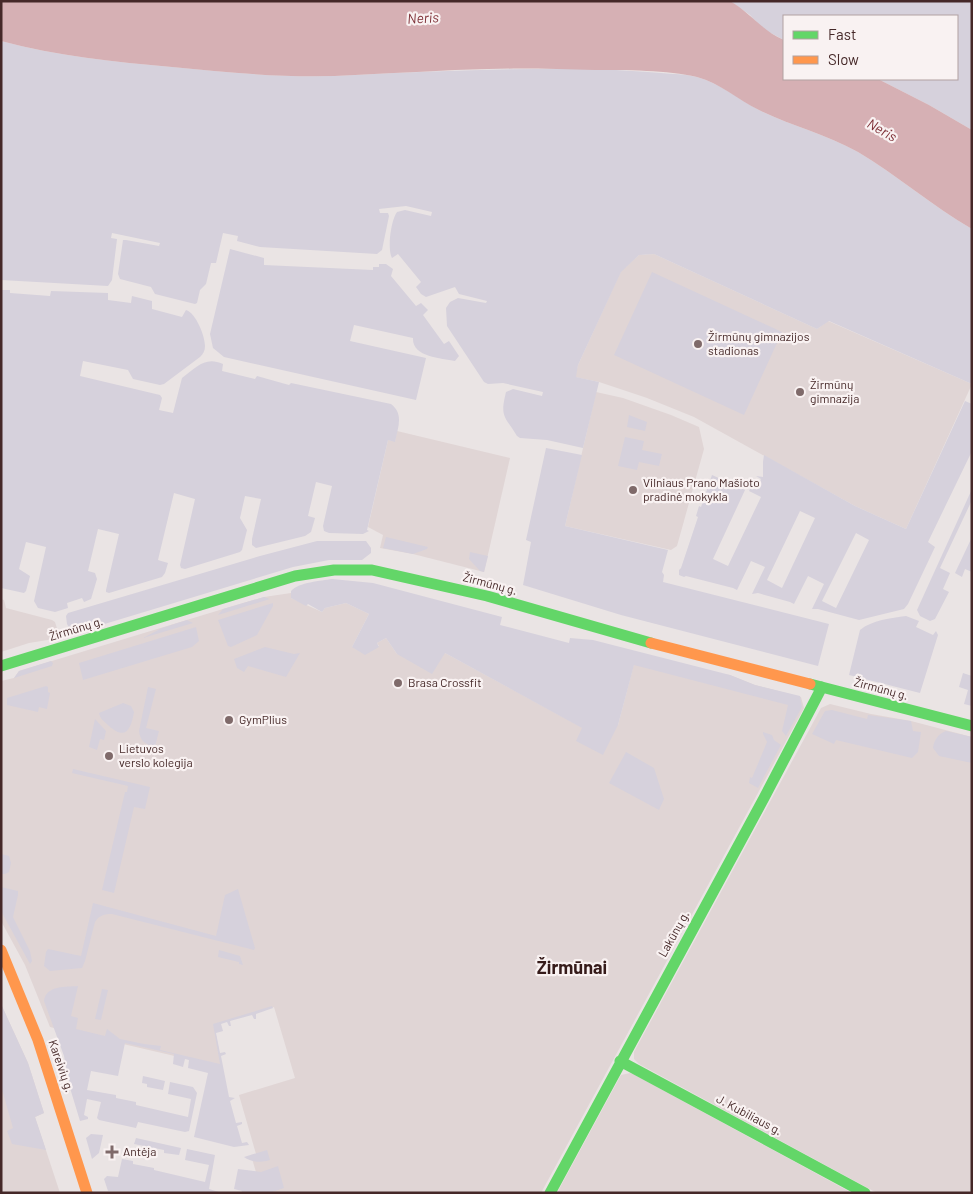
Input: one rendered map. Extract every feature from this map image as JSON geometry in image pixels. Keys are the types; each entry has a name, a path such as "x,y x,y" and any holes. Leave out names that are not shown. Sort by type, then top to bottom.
{"main road":[{"name":"Žirmūnų g.","path":"1,666 296,576 329,569 372,570 487,596 649,643 972,726"},
{"name":"Lakūnų g.","path":"550,1193 822,687"},
{"name":"Kareivių g.","path":"1,950 46,1061 87,1193"},
{"name":"J. Kubiliaus g.","path":"620,1061 865,1193"}],"shaded area":[{"path":"730,1 972,1 972,130 880,80 958,80 958,15 783,15 783,39 763,29 750,15"},
{"path":"1,41 43,51 108,61 264,75 332,76 475,70 595,69 697,77 721,87 759,110 834,140 858,152 972,229 972,384 829,321 817,329 654,254 639,255 621,272 578,365 576,377 599,382 583,448 547,440 520,438 504,416 503,406 506,392 513,389 542,396 543,392 503,383 488,384 484,382 447,326 446,308 450,302 458,298 486,303 487,301 459,294 455,287 426,297 416,287 421,282 398,254 392,258 390,235 397,212 405,210 431,216 432,212 406,206 379,209 380,213 388,213 389,216 382,250 377,254 260,247 237,241 238,236 223,233 216,263 211,263 206,284 200,290 197,303 195,304 155,294 151,287 120,279 118,274 123,240 159,246 160,243 112,233 111,238 117,239 112,280 108,286 1,280"},
{"path":"230,249 264,258 264,265 373,270 373,267 379,267 379,264 386,264 393,269 391,276 416,306 421,303 428,310 423,315 444,344 449,341 459,356 455,361 428,356 417,349 413,338 354,325 350,341 426,358 416,400 224,357 213,348 210,334"},
{"name":"Žirmūnų gimnazija","path":"654,254 817,329 828,321 972,384 906,529 855,506 694,417 647,398 599,382 575,377 578,365 621,271 639,255"},
{"name":"Žirmūnų gimnazijos stadionas","path":"652,272 782,332 744,415 614,355"},
{"path":"1,290 10,290 10,293 50,296 51,291 108,293 108,300 131,303 132,296 152,301 152,309 182,317 186,310 190,312 202,331 205,342 203,354 164,384 160,385 133,379 128,370 83,361 80,376 160,395 162,398 159,410 173,413 182,378 201,364 211,361 223,364 222,371 255,379 257,376 289,385 291,383 391,404 398,412 398,426 395,442 388,440 367,530 369,531 363,534 329,533 324,531 323,526 332,486 316,482 308,516 315,518 311,532 305,536 256,548 252,545 252,539 261,499 245,496 240,518 247,530 242,550 185,569 181,568 180,565 195,499 174,493 158,560 168,563 162,577 109,593 106,592 119,534 98,529 88,571 95,573 97,579 91,599 84,602 82,598 67,603 68,608 55,612 38,608 34,601 46,547 26,542 19,569 30,576 26,591 24,593 1,588"},
{"name":"Vilniaus Prano Mašioto pradinė mokykla","path":"596,392 623,398 699,427 704,449 677,546 671,550 565,526"},
{"path":"965,401 972,404 972,451 928,542 935,547 904,609 859,620 812,609 824,584 808,576 794,604 758,593 752,594 765,567 751,561 737,590 679,575 679,570 698,517 696,516 699,506 701,507 712,475 745,490 713,559 728,566 761,497 749,491 753,483 758,485 761,479 756,476 763,477 764,455 855,506 906,529","holes":["800,511 815,518 782,588 767,580","856,533 869,540 836,608 822,601"]},
{"path":"629,415 647,422 645,431 627,427"},
{"path":"397,431 510,458 484,572 413,554 380,548 383,535 368,527 388,440 395,441"},
{"path":"625,437 644,441 642,450 662,454 659,466 639,462 637,470 618,466"},
{"path":"546,448 582,455 565,526 668,550 662,572 664,575 663,582 829,624 818,666 621,615 523,585 531,542 526,540"},
{"path":"972,489 972,500 940,568 950,573 943,589 949,592 935,619 930,621 920,616 917,610"},
{"path":"386,537 428,547 413,554 383,548"},
{"path":"972,537 972,572 965,569 962,577 955,573"},
{"path":"317,541 366,541 371,548 371,553 362,560 329,560 293,567 78,632 71,631 67,624 66,616 68,613"},
{"path":"470,552 488,556 484,572 480,571 469,559"},
{"path":"332,579 373,583 502,617 500,625 569,643 570,638 593,640 730,675 755,685 800,696 802,707 786,736 782,731 788,705 634,665 618,725 603,755 576,741 582,728 445,653 432,674 397,654 386,638 377,643 379,647 365,655 352,647 369,614 346,603 325,608 322,612 308,604 306,606 291,598 291,591 299,586 310,582"},
{"path":"291,593 291,598 322,612 325,608 346,603 369,614 352,647 379,646 377,643 386,638 397,654 445,653 583,728 618,725 634,664 730,675 755,685 801,697 804,708 541,1193 262,1193 251,1155 256,1154 239,1095 295,1078 274,1007 214,1025 222,1067 50,1027 25,965 1,921 1,681 14,678 19,671 223,609 264,597"},
{"path":"264,597 270,599 218,615 223,609"},
{"path":"1,599 4,600 6,608 52,620 55,622 60,638 29,643 1,652"},
{"path":"273,603 257,635 231,647 228,646 218,620"},
{"path":"906,616 919,621 916,627 933,635 936,631 938,635 920,693 849,675 860,630 876,622"},
{"path":"187,620 193,623 143,638 162,628"},
{"path":"196,627 199,641 192,647 83,680 79,663"},
{"path":"265,647 294,654 300,653 286,677 248,666 244,672 237,668 234,659"},
{"path":"51,661 53,663 52,666 14,678 19,671"},
{"path":"963,673 972,676 972,706 964,704 968,690 959,687"},
{"path":"46,686 50,693 47,709 39,707 38,712 7,705 7,698"},
{"path":"148,687 156,689 146,728 159,731 155,747 144,742 139,731"},
{"path":"123,703 131,706 134,712 127,731 120,733 104,721 99,713"},
{"path":"830,704 911,721 972,737 972,1193 877,1193 639,1064 634,1059 634,1052 821,708"},
{"path":"832,710 867,719 868,715 911,721 913,731 921,732 918,752 912,758 836,740 834,744 812,734 825,711"},
{"path":"95,719 106,731 104,740 100,739 97,750 89,747"},
{"path":"946,731 972,737 972,763 939,756 933,748 935,740"},
{"path":"763,732 772,735 774,740 781,745 758,788 749,783 767,742"},
{"path":"626,752 654,768 664,799 659,810 609,783"},
{"path":"73,769 150,787 145,809 134,807 114,893 102,890 128,786 72,773"},
{"path":"1,854 9,856 11,863 9,872 5,874 1,874"},
{"path":"1,887 18,891 13,917 30,951 32,961 30,964 1,911"},
{"path":"238,889 254,950 109,914 100,916 95,922 82,968 50,971 44,966 48,949 81,956 93,903 216,936 225,895"},
{"path":"219,950 240,956 243,965 239,964 239,962 218,957"},
{"path":"78,986 71,1016 78,1018 76,1029 105,1036 107,1029 120,1039 161,1046 160,1050 220,1064 213,1024 272,1006 273,1008 256,1014 256,1019 252,1015 230,1021 231,1026 227,1022 221,1024 223,1031 216,1033 220,1053 225,1052 226,1054 221,1056 229,1097 235,1098 230,1101 236,1123 242,1122 242,1124 237,1126 242,1143 247,1142 249,1145 234,1147 194,1137 208,1073 188,1068 189,1060 185,1059 183,1067 173,1064 174,1054 125,1043 118,1076 91,1071 87,1090 116,1095 116,1098 136,1102 136,1105 188,1117 191,1099 168,1094 170,1082 193,1087 197,1093 189,1131 185,1132 138,1122 136,1128 99,1120 97,1118 101,1102 87,1099 84,1115 88,1119 80,1121 70,1088 64,1056 44,1001 48,992 52,989"},
{"path":"102,989 108,990 101,1020 95,1019"},
{"path":"1,1004 28,1063 44,1113 35,1117 60,1193 1,1193"},
{"path":"1,1004 28,1063 44,1113 35,1117 46,1150 12,1144 7,1131 13,1128 1,1086"},
{"path":"630,1073 852,1193 557,1193 621,1075"},
{"path":"143,1076 165,1081 163,1090 147,1087 147,1084 142,1083"},
{"path":"91,1134 103,1135 99,1153 92,1159 86,1138"},
{"path":"136,1138 181,1148 179,1155 164,1153 164,1150 134,1144"},
{"path":"187,1149 215,1155 209,1189 222,1193 108,1191 104,1179 107,1176 118,1177 122,1159 133,1161 133,1164 154,1168 154,1170 205,1182 209,1165 185,1160"},
{"path":"267,1150 270,1160 256,1162 244,1157"},
{"path":"278,1166 284,1188 269,1193 241,1193 242,1191 234,1189 238,1169 261,1172"}],"water":[{"name":"Neris","path":"1,1 730,1 769,32 783,40 783,80 880,80 972,130 972,229 858,152 834,140 771,116 721,87 697,77 646,71 528,69 286,76 86,58 1,41"}],"traffic: fast":[{"path":"1,666 295,576 334,570 372,570 487,596 651,643"},
{"path":"810,684 972,726"},
{"path":"550,1193 822,687"},
{"path":"620,1061 865,1193"}],"traffic: slow":[{"path":"651,643 810,684"},
{"path":"1,950 38,1040 87,1193"}],"place":[{"name":"Žirmūnų gimnazijos stadionas","path":"698,344"},
{"name":"Žirmūnų gimnazija","path":"800,392"},
{"name":"Vilniaus Prano Mašioto pradinė mokykla","path":"633,490"},
{"name":"Brasa Crossfit","path":"398,683"},
{"name":"GymPlius","path":"229,720"},
{"name":"Lietuvos verslo kolegija","path":"109,756"},
{"name":"Antėja","path":"112,1152"}],"district":[{"name":"Žirmūnai","path":"572,968"}]}
